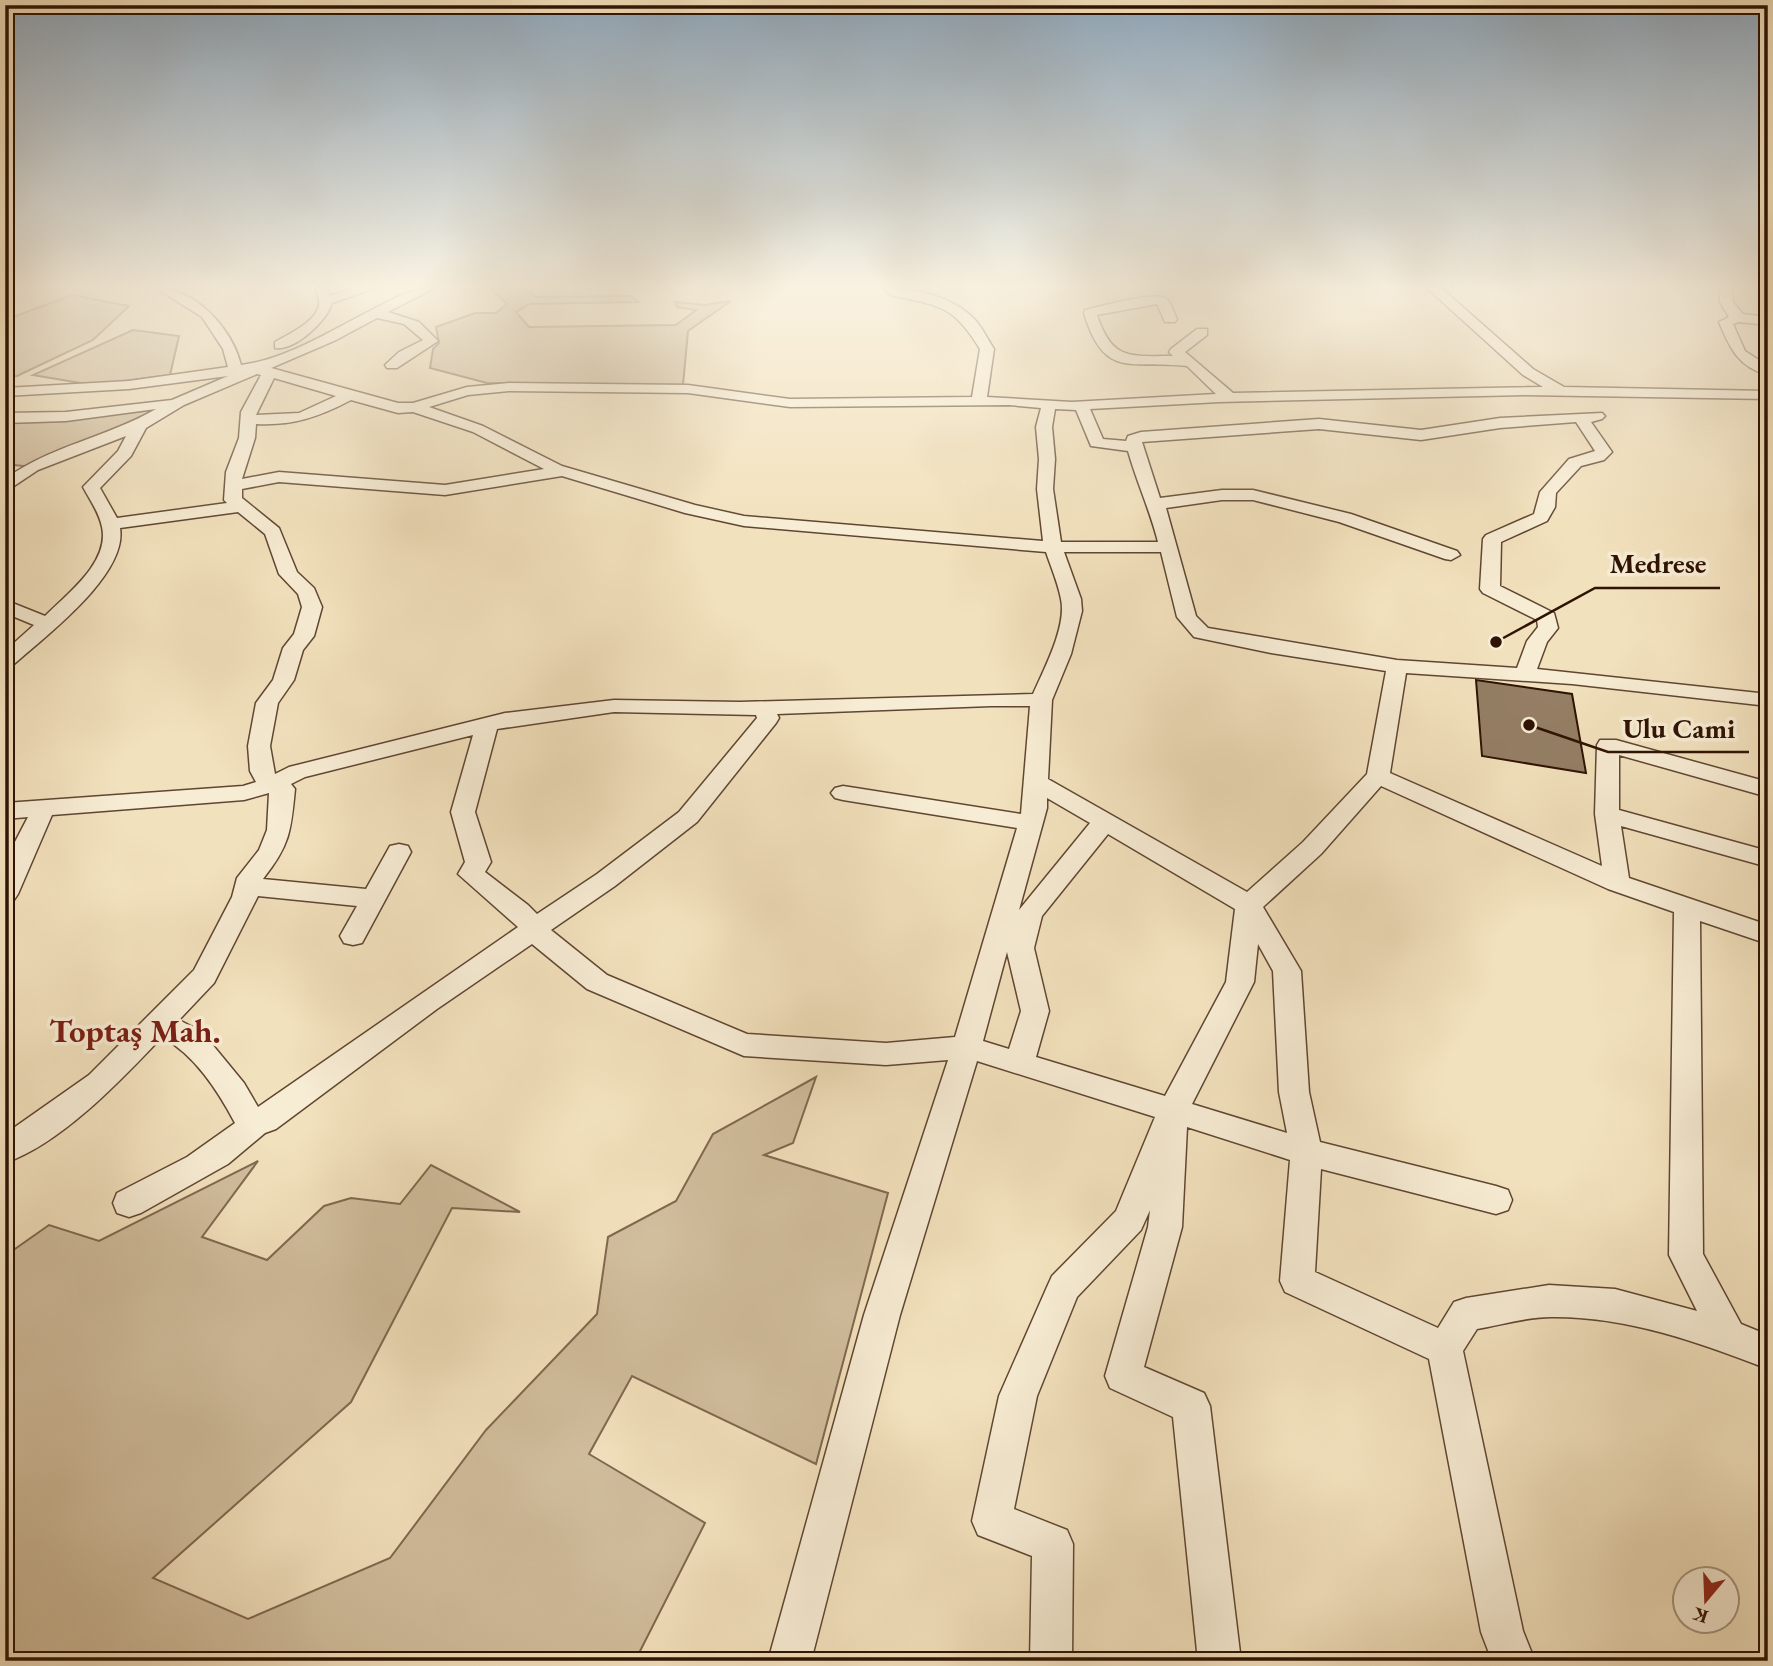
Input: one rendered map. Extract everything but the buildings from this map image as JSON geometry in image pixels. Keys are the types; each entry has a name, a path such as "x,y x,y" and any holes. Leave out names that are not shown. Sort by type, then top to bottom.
{"street":[{"path":"247,366 251,370"},
{"path":"253,366 255,397 247,438 234,472 237,496 273,532 288,574 307,592 312,607 304,636 293,648 283,680 267,703 259,746 262,771 269,786"},
{"path":"5,487 32,467 140,425 179,402 261,366"},
{"path":"979,401 984,366"},
{"path":"1195,366 1228,398"},
{"path":"1521,366 1560,391"},
{"path":"5,392 129,385 251,370 398,408 414,407 467,391 522,387 688,389 790,403 979,401 1082,406 1228,398 1560,391 1768,395"},
{"path":"1590,392 1598,416"},
{"path":"249,419 302,419 350,394"},
{"path":"5,418 26,420 179,402"},
{"path":"789,1661 882,1315 967,1047 1035,808 1041,700 1061,654 1072,611 1071,599 1053,547 1045,489 1047,459 1044,427 1049,404"},
{"path":"1082,406 1097,443 1130,446 1135,449"},
{"path":"414,407 478,429 563,471 691,509 744,521 1053,547 1169,547"},
{"path":"1598,416 1500,423 1421,435 1319,424 1134,439 1147,493 1155,504 1169,547 1187,617 1201,633 1271,647 1397,666 1525,675 1768,700"},
{"path":"1525,675 1537,641 1548,628 1546,617 1490,589 1492,540 1541,517 1546,507 1548,492 1574,462 1598,457 1604,452 1582,420 1598,416"},
{"path":"5,662 87,584 105,562 112,542 110,524 91,487 125,453 140,425"},
{"path":"5,468 32,467"},
{"path":"110,524 237,496 279,477 445,490 563,471"},
{"path":"1155,504 1222,495 1253,495 1345,518 1451,555"},
{"path":"5,606 45,623"},
{"path":"1051,1661 1053,1544 992,1521 1018,1396 1064,1287 1129,1220 1172,1113 1240,982 1249,905 1312,848 1378,776 1397,666"},
{"path":"5,811 244,793 269,786 298,772 487,725 614,706 763,708 1041,700"},
{"path":"160,1023 192,1040 233,1091 247,1116 256,1121 265,1121 533,928 606,880 688,817 768,718 763,708"},
{"path":"487,725 470,797 463,812 478,862 471,874 519,911 533,928 597,982 744,1045 886,1054 967,1047 1172,1113 1306,1152 1496,1200"},
{"path":"1617,883 1607,814 1608,745 1768,790"},
{"path":"1378,776 1617,883 1768,935"},
{"path":"1037,782 1249,905 1287,971 1294,1092 1306,1152 1297,1281 1445,1349"},
{"path":"5,1150 34,1133 100,1083 204,975 245,897 250,878 271,852 279,830 283,789 269,786"},
{"path":"843,793 1031,823"},
{"path":"5,894 19,858 40,819 40,807"},
{"path":"1607,814 1768,859"},
{"path":"1019,1064 1035,1011 1020,948 1030,914 1105,821"},
{"path":"353,936 399,852"},
{"path":"248,886 374,899"},
{"path":"1687,908 1686,1255 1728,1336"},
{"path":"1172,1113 1165,1227 1123,1377 1191,1406 1220,1661"},
{"path":"130,1203 242,1139 256,1121"},
{"path":"1514,1661 1502,1632 1445,1349 1466,1314 1549,1301 1615,1306 1728,1336 1768,1352"}],"shaded area":[{"path":"5,366 39,366 17,376 5,377"},
{"path":"54,366 172,366 170,375 92,385 33,375"},
{"path":"430,366 685,366 683,385 487,383 430,368"},
{"path":"171,403 140,425 32,467 14,465 5,459 5,420"},
{"path":"816,1077 793,1143 764,1155 888,1193 816,1464 632,1376 589,1454 705,1523 635,1661 5,1661 5,1256 49,1225 99,1241 258,1161 202,1237 267,1260 324,1206 351,1198 400,1204 431,1165 520,1212 452,1208 351,1402 153,1578 248,1619 390,1558 486,1430 597,1314 608,1237 676,1201 713,1134"}],"place":[{"name":"Medrese","path":"1496,642"},
{"name":"Ulu Cami","path":"1529,725"}],"district":[{"name":"Toptaş Mah.","path":"135,1030"}]}
